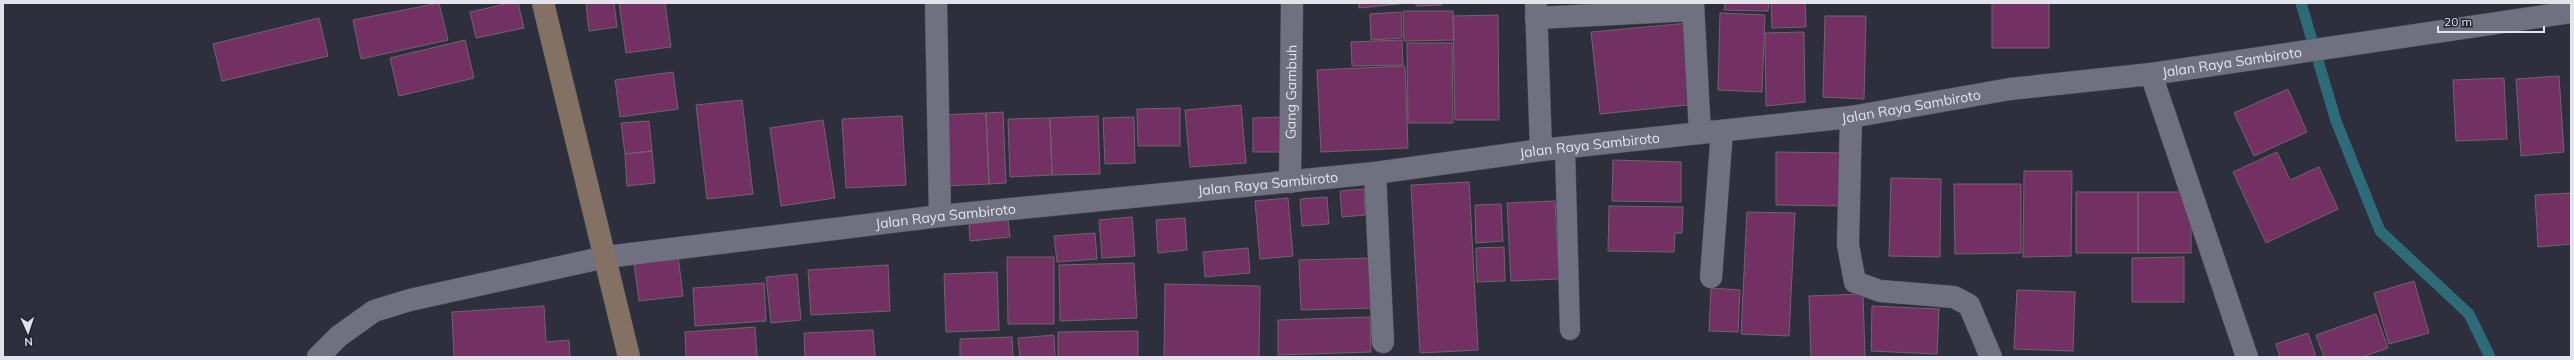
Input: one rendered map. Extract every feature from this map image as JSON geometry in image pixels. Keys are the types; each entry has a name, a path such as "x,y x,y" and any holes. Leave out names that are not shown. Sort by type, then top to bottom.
{"main road":[{"path":"543,3 606,257 629,357"}],"street":[{"path":"936,3 940,216"},
{"name":"Gang Gambuh","path":"1290,182 1292,3"},
{"path":"1541,150 1536,11 1693,7 1700,132"},
{"name":"Jalan Raya Sambiroto","path":"318,357 339,336 374,311 410,300 606,257 940,216 1375,173 1541,150 1565,149 1700,132 1851,117 2010,89 2151,74 2571,12"},
{"path":"2151,74 2247,357"},
{"path":"1851,117 1848,245 1855,282 1880,291 1954,297 1969,305 1992,357"},
{"path":"1712,277 1722,131"},
{"path":"1375,173 1383,342"}],"lane":[{"path":"1565,149 1570,330"}],"building":[{"path":"439,3 448,40 361,59 353,20"},
{"path":"510,3 518,3 524,28 476,38 470,12"},
{"path":"586,3 614,3 617,27 589,31"},
{"path":"619,3 665,3 671,47 626,53"},
{"path":"1359,3 1408,3 1359,8"},
{"path":"1416,3 1442,3 1442,5 1416,6"},
{"path":"1725,3 1769,3 1768,11 1724,10"},
{"path":"1771,3 1805,3 1806,27 1772,28"},
{"path":"1992,3 2049,3 2049,48 1992,48"},
{"path":"1403,11 1453,11 1454,40 1404,41"},
{"path":"1401,12 1402,38 1371,40 1370,14"},
{"path":"1720,13 1765,15 1762,92 1718,90"},
{"path":"1498,15 1499,120 1455,120 1453,16"},
{"path":"1825,16 1866,16 1864,99 1823,97"},
{"path":"319,18 328,56 222,81 213,44"},
{"path":"1689,23 1697,104 1600,114 1591,32"},
{"path":"1804,32 1805,102 1766,106 1765,33"},
{"path":"465,40 474,78 399,96 390,58"},
{"path":"1402,40 1403,65 1352,66 1351,42"},
{"path":"1407,43 1452,43 1453,123 1408,123"},
{"path":"1405,66 1408,148 1321,152 1317,70"},
{"path":"673,72 678,109 620,117 615,80"},
{"path":"2559,76 2564,152 2521,156 2516,79"},
{"path":"2504,78 2507,139 2456,141 2453,80"},
{"path":"2288,89 2307,132 2254,156 2234,113"},
{"path":"742,100 753,194 707,199 696,105"},
{"path":"1241,105 1246,163 1190,167 1185,110"},
{"path":"1180,108 1180,146 1138,146 1137,109"},
{"path":"1003,112 1006,183 989,184 986,113"},
{"path":"986,113 989,184 944,186 941,115"},
{"path":"902,116 906,185 846,188 842,119"},
{"path":"1098,116 1100,174 1052,175 1050,118"},
{"path":"1134,117 1135,163 1105,164 1103,118"},
{"path":"1284,117 1284,152 1253,152 1253,118"},
{"path":"1050,118 1052,175 1010,177 1008,119"},
{"path":"823,120 835,198 781,206 770,128"},
{"path":"649,121 652,151 625,154 621,123"},
{"path":"652,151 655,183 627,186 625,154"},
{"path":"1776,152 1847,153 1847,206 1776,205"},
{"path":"2277,152 2290,180 2319,167 2338,209 2266,243 2233,172"},
{"path":"1613,160 1681,162 1681,202 1612,201"},
{"path":"2024,171 2072,171 2071,256 2023,257"},
{"path":"1891,178 1941,179 1940,257 1889,256"},
{"path":"1469,182 1478,350 1420,353 1411,185"},
{"path":"1954,184 2021,184 2021,253 1955,254"},
{"path":"1364,189 1365,215 1342,217 1340,191"},
{"path":"2076,192 2138,192 2138,253 2076,253"},
{"path":"2138,192 2191,192 2191,253 2138,253"},
{"path":"2571,193 2571,244 2538,247 2535,195"},
{"path":"1327,197 1329,224 1302,226 1300,199"},
{"path":"1288,198 1293,256 1260,259 1255,201"},
{"path":"1555,201 1559,279 1511,281 1507,203"},
{"path":"1501,204 1503,241 1476,243 1475,205"},
{"path":"1609,206 1683,207 1682,233 1675,233 1674,252 1608,251"},
{"path":"1747,212 1795,213 1789,336 1741,334"},
{"path":"1132,217 1135,256 1102,258 1099,220"},
{"path":"1185,218 1187,250 1158,253 1156,220"},
{"path":"1008,220 1010,237 970,241 969,224"},
{"path":"1095,233 1097,259 1057,262 1054,236"},
{"path":"1504,247 1505,281 1477,282 1476,248"},
{"path":"1248,248 1250,273 1205,277 1203,252"},
{"path":"678,256 683,296 639,301 634,262"},
{"path":"1007,257 1054,257 1054,324 1008,324"},
{"path":"2184,257 2184,302 2132,302 2132,258"},
{"path":"1374,258 1375,308 1301,310 1299,260"},
{"path":"1134,263 1137,318 1060,321 1059,265"},
{"path":"888,265 890,311 811,315 808,270"},
{"path":"997,272 999,330 946,332 944,274"},
{"path":"797,274 801,320 771,323 766,277"},
{"path":"2414,281 2429,333 2389,344 2374,293"},
{"path":"764,283 766,321 695,326 693,288"},
{"path":"1165,284 1260,286 1259,357 1164,357"},
{"path":"1711,288 1740,290 1738,332 1709,331"},
{"path":"2017,290 2075,292 2073,351 2014,349"},
{"path":"1863,294 1865,357 1811,357 1809,296"},
{"path":"544,306 546,342 569,340 570,357 454,357 452,312"},
{"path":"1872,306 1939,309 1937,354 1871,351"},
{"path":"2376,314 2388,348 2362,357 2324,357 2316,335"},
{"path":"1370,317 1371,352 1278,355 1278,320"},
{"path":"755,327 757,357 686,357 685,332"},
{"path":"873,330 875,357 805,357 804,333"},
{"path":"1138,331 1138,357 1058,357 1058,332"},
{"path":"2308,333 2316,357 2280,357 2276,344"},
{"path":"1054,335 1055,357 1020,357 1018,338"},
{"path":"1012,337 1013,357 960,357 960,339"}],"waterway":[{"path":"2301,3 2336,121 2380,231 2469,314 2490,357"}]}
